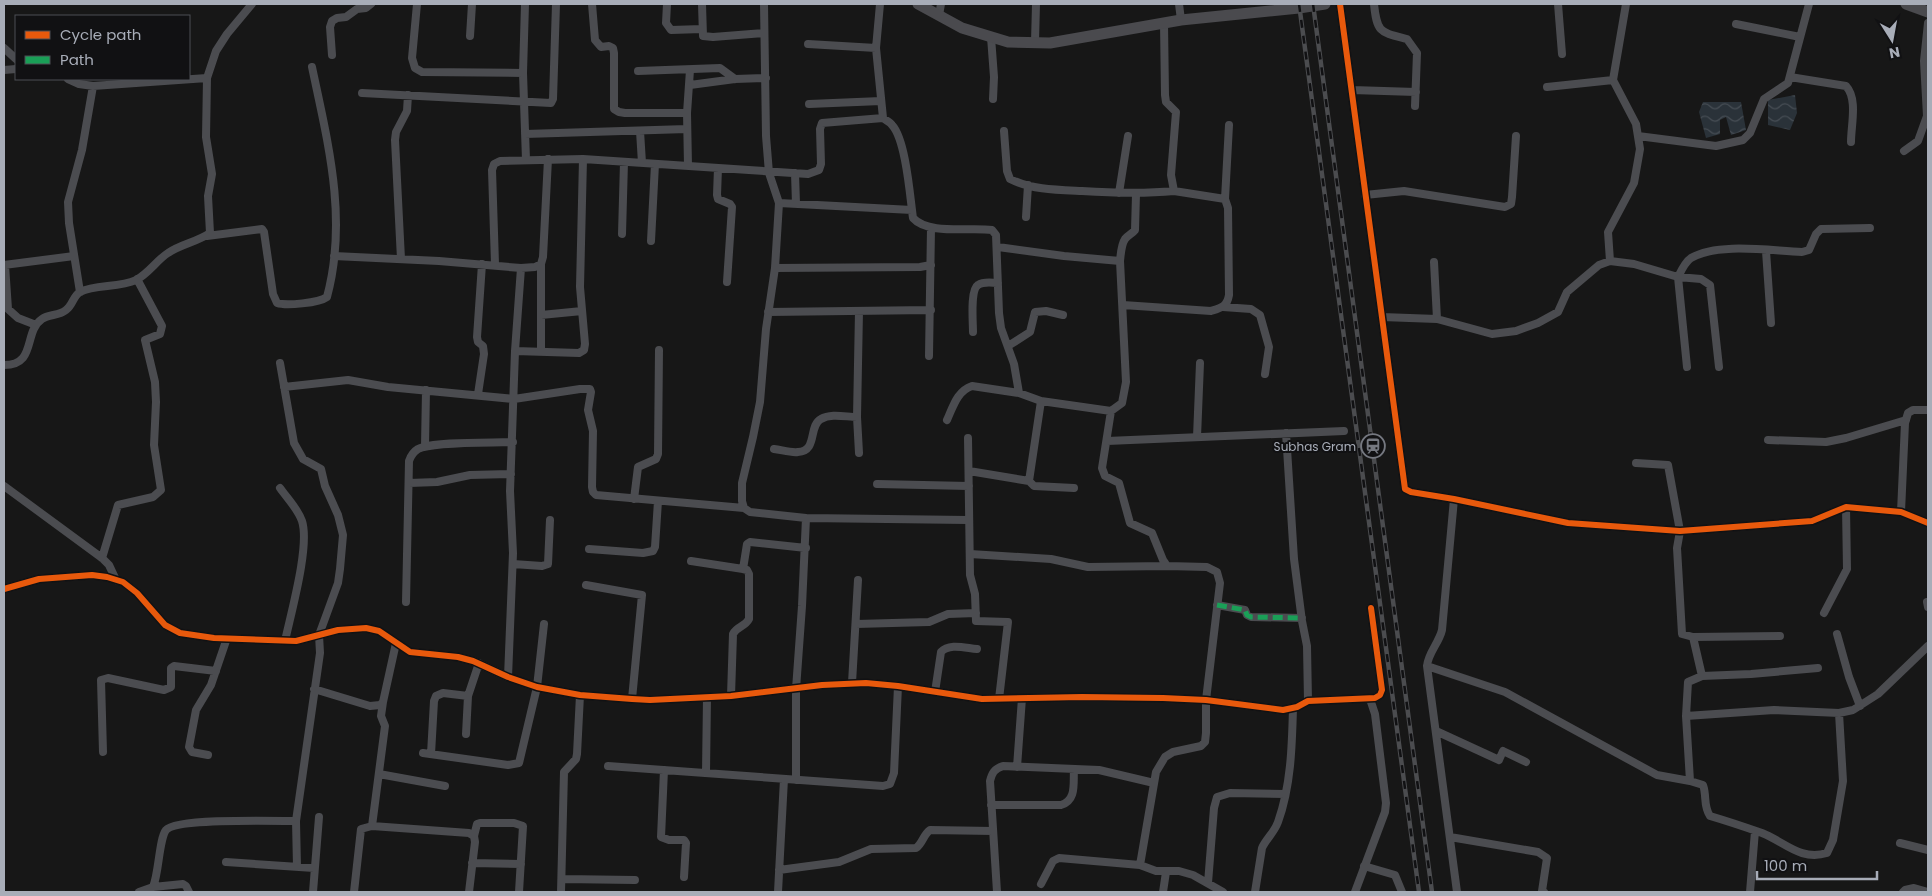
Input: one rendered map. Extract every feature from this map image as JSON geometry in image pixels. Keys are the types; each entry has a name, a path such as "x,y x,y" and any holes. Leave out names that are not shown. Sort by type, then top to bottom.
{"main road":[{"path":"918,4 940,10 962,28 991,37 1008,42 1050,43 1181,20 1325,4"},
{"path":"1906,4 1928,12"}],"street":[{"path":"205,237 210,233 208,196 212,174 206,137 207,78 216,52 227,34 252,4"},
{"path":"332,55 330,27 332,21 337,18 346,17 356,7 366,8 371,4"},
{"path":"417,4 412,58 415,68 422,72 523,73"},
{"path":"470,36 472,4"},
{"path":"525,4 523,73 526,160"},
{"path":"362,92 550,103 553,99 556,4"},
{"path":"592,4 595,40 601,47 608,46 613,48 614,109 625,114 687,113"},
{"path":"667,4 666,23 671,30 702,29"},
{"path":"702,4 703,36 764,33"},
{"path":"744,508 742,483 757,421 774,268 779,203 769,173 766,136 764,4"},
{"path":"880,4 876,48 882,118"},
{"path":"1035,42 1036,4"},
{"path":"1180,4 1181,20"},
{"path":"1340,4 1405,488 1411,492 1568,523 1680,531 1812,521 1846,507 1901,512 1928,523"},
{"path":"1374,4 1376,22 1382,31 1407,39 1417,53 1415,106"},
{"path":"1558,4 1562,54"},
{"path":"1610,261 1608,232 1634,183 1640,150 1636,124 1613,80 1626,4"},
{"path":"1638,136 1716,146 1743,140 1750,133 1764,99 1788,83 1809,4"},
{"path":"1164,23 1166,102 1176,112 1171,175 1174,191"},
{"path":"1904,151 1918,140 1927,116 1924,61 1928,23"},
{"path":"1736,24 1800,37"},
{"path":"991,37 994,77 993,99"},
{"path":"808,44 876,48"},
{"path":"4,48 15,59"},
{"path":"4,365 12,365 20,361 26,354 36,326 41,320 65,311 80,292 117,286 137,279 172,251 205,237 262,229 273,294 277,303 319,300 327,297 334,256 336,226 333,168 312,67"},
{"path":"638,71 720,68 735,79"},
{"path":"688,166 687,113 690,70"},
{"path":"1790,77 1846,86 1850,90 1852,104 1850,142"},
{"path":"190,79 207,78"},
{"path":"690,85 735,79 766,78"},
{"path":"70,80 79,84 93,86 178,80"},
{"path":"1547,87 1613,80"},
{"path":"80,292 68,223 68,202 82,150 93,86"},
{"path":"1352,90 1416,92"},
{"path":"400,259 395,140 396,132 407,111 408,95"},
{"path":"809,104 881,101"},
{"path":"495,264 492,170 494,164 500,161 583,159 769,173 808,174 819,170 821,164 820,129 822,123 882,118 892,125 899,137 913,218 917,223 931,228 992,230 996,235 998,247 998,313 1019,393"},
{"path":"1223,307 1228,302 1229,295 1228,208 1224,199 1229,125"},
{"path":"525,134 687,129"},
{"path":"640,131 642,163"},
{"path":"1004,131 1007,171 1010,179 1028,185 1050,190 1136,194 1174,191 1224,199"},
{"path":"1119,193 1128,136"},
{"path":"1365,195 1404,191 1505,207 1511,204 1516,136"},
{"path":"541,352 541,264 543,257 548,159"},
{"path":"515,351 579,354 584,350 580,287 583,159"},
{"path":"622,234 624,162"},
{"path":"651,241 655,164"},
{"path":"718,168 718,199 730,204 732,207 727,282"},
{"path":"795,174 796,204"},
{"path":"1026,218 1028,185"},
{"path":"947,420 958,396 966,388 972,386 1019,393 1041,401 1111,411 1122,403 1126,382 1124,305 1120,261 1124,240 1134,233 1135,230 1136,194"},
{"path":"779,203 912,210"},
{"path":"929,356 931,228"},
{"path":"1687,367 1678,277 1685,264 1691,258 1712,251 1731,249 1802,252 1809,250 1816,234 1822,230 1833,228 1870,228"},
{"path":"998,247 1120,261"},
{"path":"1766,251 1772,323"},
{"path":"36,326 18,318 8,309 4,265 74,256"},
{"path":"334,256 495,264 521,268 535,267 541,264"},
{"path":"1382,317 1437,320 1492,334 1516,331 1538,323 1558,312 1567,292 1600,265 1610,261 1634,264 1678,277 1701,279 1710,284 1720,367"},
{"path":"1434,262 1437,320"},
{"path":"478,394 484,354 484,346 478,342 477,337 482,264"},
{"path":"774,268 920,267 931,265"},
{"path":"508,677 513,564 511,474 515,351 521,268"},
{"path":"102,558 118,505 153,497 161,490 154,445 155,382 145,340 160,334 162,326 137,279"},
{"path":"973,332 973,297 976,286 998,283"},
{"path":"1124,305 1210,311 1223,307 1251,310 1260,315 1268,347 1265,374"},
{"path":"768,312 931,310"},
{"path":"541,315 582,311"},
{"path":"859,311 857,417 859,453"},
{"path":"1008,346 1030,332 1035,312 1046,311 1063,315"},
{"path":"634,499 638,467 656,459 658,454 659,350"},
{"path":"280,363 294,443 303,460 321,469 325,486 342,526 342,553 339,576 319,635 320,653 296,821 297,867"},
{"path":"1197,437 1200,363"},
{"path":"284,387 348,380 376,385 514,399 590,389 588,410 593,431 593,492 600,496 744,508 750,512 806,518 968,520"},
{"path":"425,446 426,390"},
{"path":"1029,481 1041,401"},
{"path":"1901,512 1906,420 1908,413 1913,410 1928,410"},
{"path":"1111,411 1102,468 1105,476 1119,484 1130,523 1152,532 1167,566"},
{"path":"774,449 798,452 805,450 810,446 816,423 821,419 829,416 857,417"},
{"path":"1768,440 1826,442 1906,420"},
{"path":"1107,441 1344,431"},
{"path":"1286,433 1294,559 1308,646 1308,701"},
{"path":"968,438 970,575 975,594 976,621 1008,622 999,699"},
{"path":"406,602 409,461 411,454 425,446 513,442"},
{"path":"1636,463 1668,465 1680,531 1677,548 1682,634 1693,637 1780,636"},
{"path":"969,471 1029,481 1034,486 1074,488"},
{"path":"409,483 437,482 470,475 511,474"},
{"path":"877,484 969,486"},
{"path":"4,486 102,558 109,565 116,580"},
{"path":"280,488 298,514 304,530 301,562 285,641"},
{"path":"1454,499 1442,630 1440,638 1428,659 1428,666 1457,892"},
{"path":"589,549 643,553 653,551 655,547 658,501"},
{"path":"1824,612 1847,569 1846,507"},
{"path":"796,780 796,689 806,548 806,518"},
{"path":"513,564 542,566 548,564 550,520"},
{"path":"743,569 747,544 750,542 806,548"},
{"path":"970,554 1050,559 1088,567 1207,567 1217,572 1220,583 1206,700 1205,742 1201,746 1173,752 1166,757 1156,772 1140,865"},
{"path":"691,560 743,569 747,570 749,574 749,619 747,623 735,629 733,634 731,696"},
{"path":"4,590 39,579 92,575 122,582 137,593 165,625 180,632 198,636 285,641 302,640 338,630 366,628 379,631 410,652 458,657 479,663 508,677 537,687 580,694 632,699 707,698 852,683 898,686 982,700 1082,697 1206,700 1283,710 1293,708 1308,701 1370,699 1380,696 1382,690 1371,608"},
{"path":"852,683 858,580"},
{"path":"586,585 642,595 632,699"},
{"path":"1217,605 1245,610 1247,615 1251,617 1302,618"},
{"path":"856,624 929,622 948,614 976,613"},
{"path":"468,696 443,693 436,696 427,754 508,765 519,763 537,687 544,624"},
{"path":"1837,634 1849,677 1860,706"},
{"path":"1693,637 1702,676"},
{"path":"208,755 192,752 189,747 198,704 208,691 227,638"},
{"path":"372,826 385,726 381,716 396,643"},
{"path":"935,692 940,652 950,646 977,649"},
{"path":"1686,716 1774,710 1838,713 1860,706 1878,694 1928,646"},
{"path":"466,734 468,696 479,663"},
{"path":"103,752 101,680 108,678 164,690 171,687 171,668 174,666 216,671"},
{"path":"1428,666 1505,692 1657,775 1703,785 1706,810 1710,816 1765,834 1790,849 1806,855 1827,853 1833,840 1843,781 1838,713"},
{"path":"1690,781 1686,716 1688,682 1702,676 1818,668"},
{"path":"608,766 883,786 890,784 894,773 898,686"},
{"path":"314,688 370,706 375,707 383,702"},
{"path":"562,892 564,772 576,760 580,694"},
{"path":"706,773 707,698"},
{"path":"1018,767 1022,698"},
{"path":"1355,892 1385,812 1386,803 1375,714 1370,699"},
{"path":"1256,892 1262,848 1264,842 1274,832 1279,820 1291,767 1293,708"},
{"path":"1436,731 1499,760 1503,751 1526,762"},
{"path":"997,892 990,781 992,772 997,768 1003,766 1099,770 1154,783"},
{"path":"992,805 1061,804 1068,802 1071,799 1074,769"},
{"path":"664,770 661,837 664,839 684,840 686,844 684,877"},
{"path":"379,774 444,786"},
{"path":"778,892 784,779"},
{"path":"1208,883 1214,808 1217,797 1230,794 1285,794"},
{"path":"313,892 319,817"},
{"path":"153,887 163,838 166,830 172,826 191,822 296,821"},
{"path":"469,892 474,836 477,824 480,823 514,823 523,826 519,892"},
{"path":"354,892 361,829 372,826 468,833 474,836"},
{"path":"779,870 839,862 871,849 916,848 930,830 994,831"},
{"path":"1750,892 1755,831"},
{"path":"1450,837 1538,852 1547,858 1542,891 1544,892"},
{"path":"1900,843 1928,850"},
{"path":"1041,884 1053,860 1059,858 1140,865 1156,871 1187,872 1223,892"},
{"path":"226,862 314,868"},
{"path":"472,863 521,864"},
{"path":"1364,866 1395,874 1402,892"},
{"path":"1163,892 1166,872"},
{"path":"562,879 636,880"},
{"path":"139,892 153,887 183,884 189,892"},
{"path":"1904,892 1914,888 1928,892"}],"water":[{"path":"1795,95 1797,113 1790,130 1768,125 1768,100"},
{"path":"1703,102 1741,102 1746,130 1731,135 1726,117 1720,120 1720,134 1706,138 1699,112"}],"railway":[{"path":"1299,4 1419,892"},
{"path":"1313,4 1432,892"}],"marked path":[{"path":"1217,605 1245,610 1247,615 1251,617 1302,618"}],"cycle path":[{"path":"1340,4 1405,489 1411,492 1568,523 1680,531 1812,521 1846,507 1901,512 1928,523"},
{"path":"4,589 39,579 92,575 107,577 123,582 137,593 165,625 180,633 214,638 296,641 338,630 366,628 379,631 410,652 458,657 473,661 508,677 537,687 580,695 650,700 731,696 822,685 866,683 982,699 1163,698 1206,700 1283,710 1297,707 1308,701 1375,698 1380,695 1382,690 1371,608"}],"place":[{"name":"Subhas Gram","path":"1373,446"}]}
